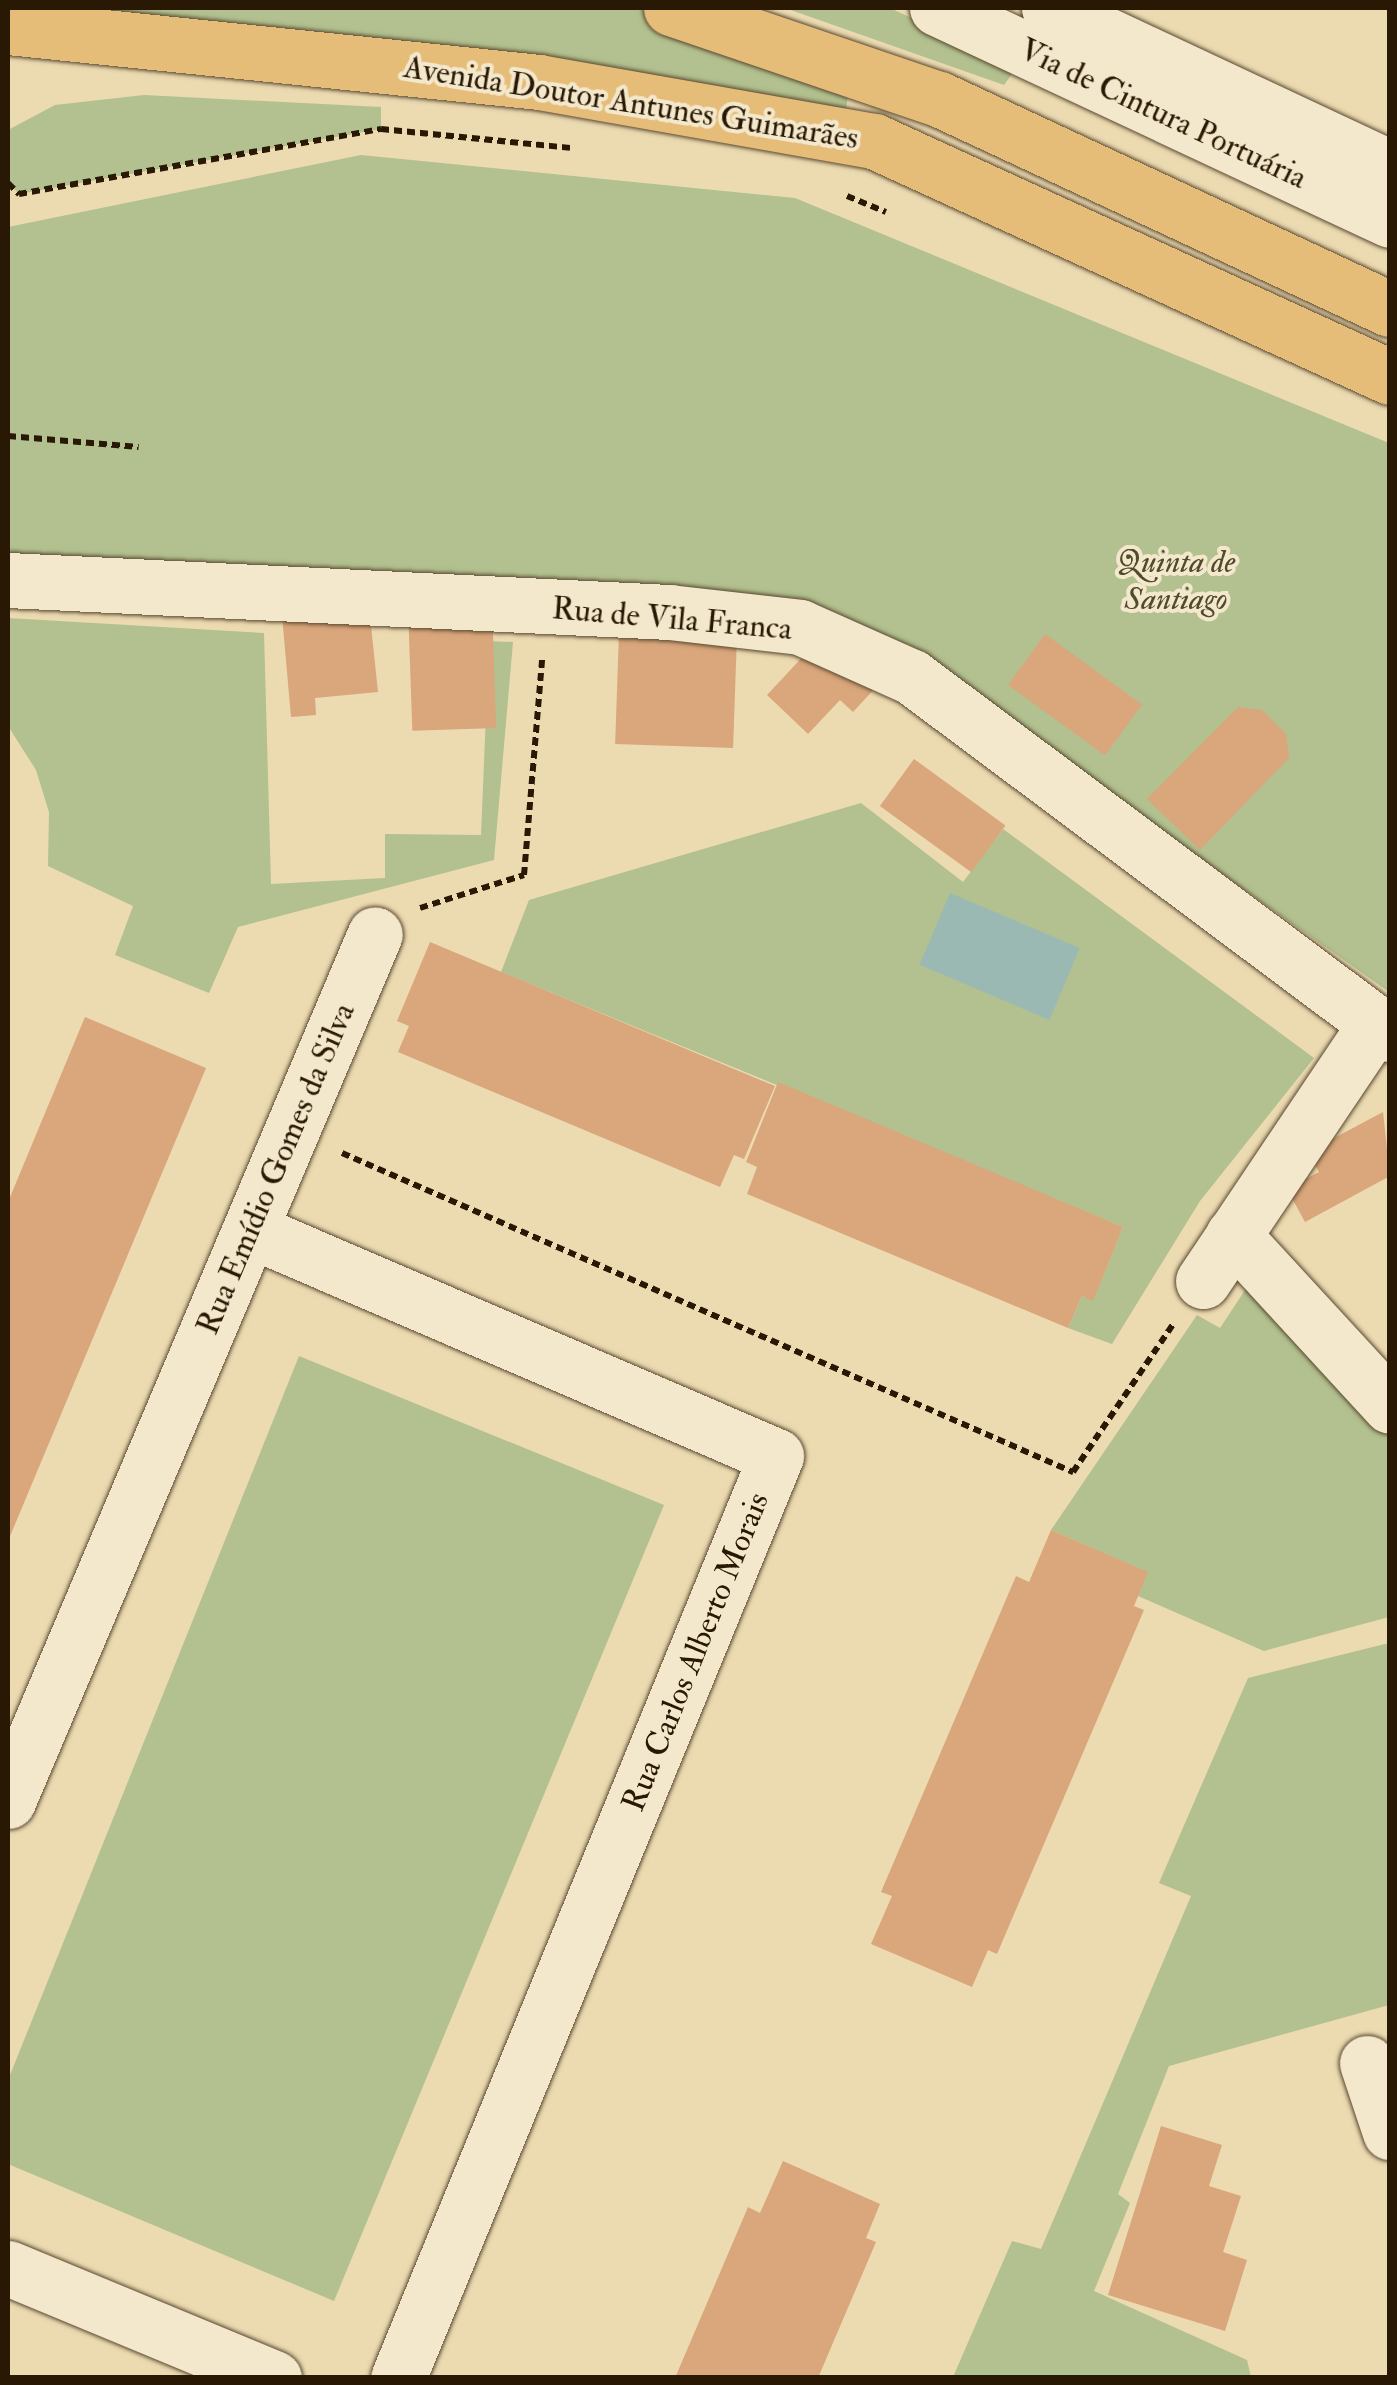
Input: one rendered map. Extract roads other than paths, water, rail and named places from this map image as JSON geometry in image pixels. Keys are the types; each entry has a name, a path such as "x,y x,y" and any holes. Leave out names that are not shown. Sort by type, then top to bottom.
{"main road":[{"name":"Avenida Doutor Antunes Guimarães","path":"671,8 938,99 1390,309"},
{"name":"Avenida Doutor Antunes Guimarães","path":"43,33 539,82 874,140 1390,377"}],"street":[{"name":"Via de Cintura Portuária","path":"938,8 1390,220"},
{"name":"Via de Cintura Portuária","path":"1049,8 1390,168"},
{"name":"Rua de Vila Franca","path":"8,580 546,607 800,627 912,677 1383,1029"},
{"name":"Rua Emídio Gomes da Silva","path":"8,1801 375,934"},
{"path":"1203,1281 1383,1029"},
{"name":"Rua Carlos Alberto Morais","path":"250,1230 776,1456 398,2378"},
{"path":"1233,1234 1390,1406"},
{"path":"1367,2063 1390,2132"},
{"path":"8,2268 274,2378"}],"water":[{"path":"950,893 1080,948 1049,1020 920,965"}],"park label":[{"name":"Quinta de Santiago","path":"1176,582"}]}
